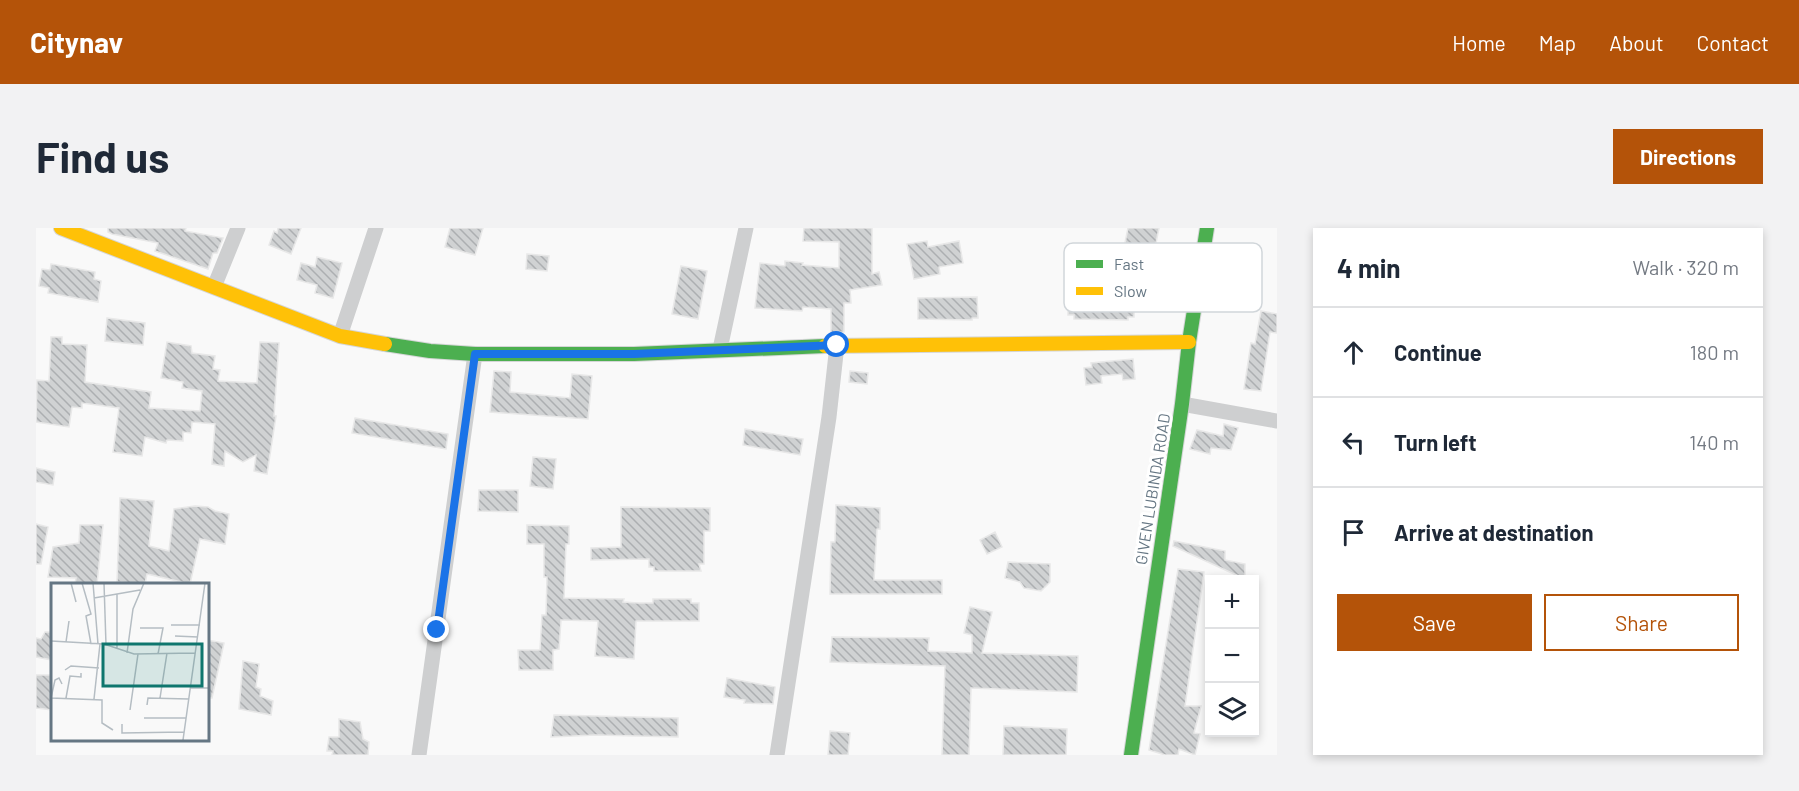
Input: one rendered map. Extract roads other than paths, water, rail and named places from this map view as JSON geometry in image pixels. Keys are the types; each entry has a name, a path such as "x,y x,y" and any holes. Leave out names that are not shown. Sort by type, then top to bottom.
{"street":[{"path":"61,228 84,232 340,336 399,347 475,354 634,354 837,345 1189,342"},
{"path":"214,286 238,228"},
{"path":"340,336 376,228"},
{"path":"720,349 746,228"},
{"name":"GIVEN LUBINDA ROAD","path":"1205,243 1207,228"},
{"name":"GIVEN LUBINDA ROAD","path":"1131,755 1194,312"},
{"path":"777,755 829,417 837,345"},
{"path":"419,755 475,354"},
{"path":"1182,404 1277,421"}]}
